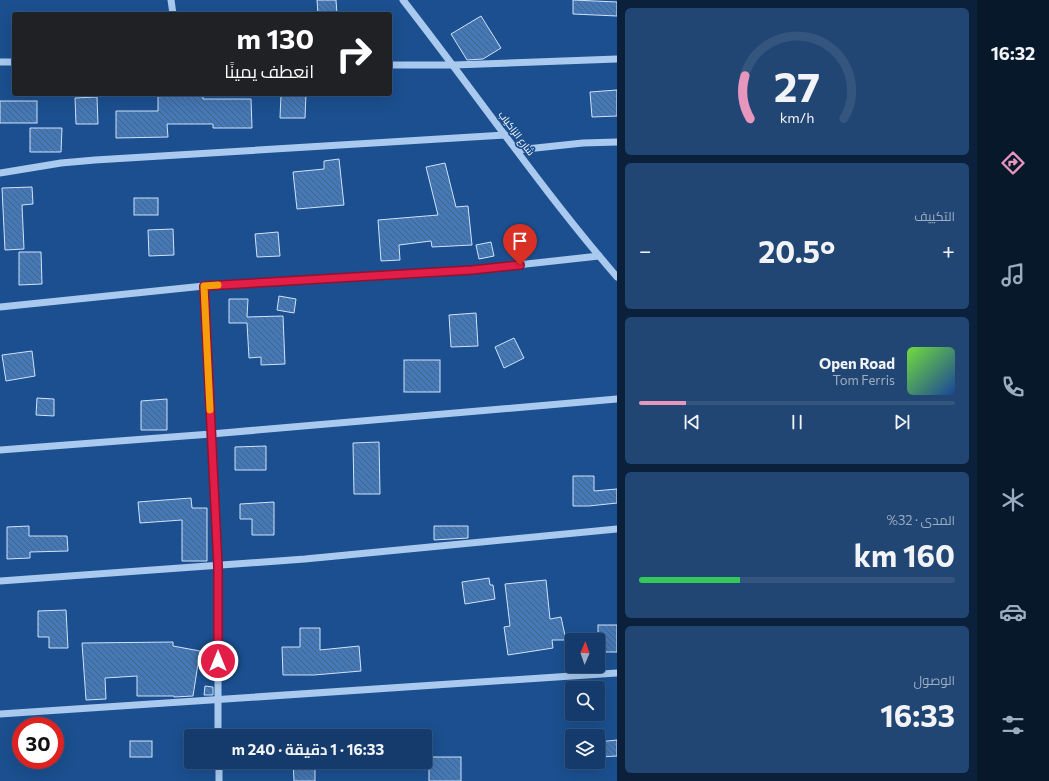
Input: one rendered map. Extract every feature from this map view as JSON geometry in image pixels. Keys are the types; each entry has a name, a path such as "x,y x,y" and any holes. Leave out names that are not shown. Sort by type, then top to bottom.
{"street":[{"path":"171,0 173,12"},
{"name":"شارع الزاكياب","path":"403,0 454,65 505,135 617,277"},
{"path":"392,65 454,65 617,60"},
{"path":"0,62 12,62"},
{"path":"0,174 61,163 95,160 505,135"},
{"path":"517,150 583,143 617,142"},
{"path":"0,307 204,286 472,270 599,256"},
{"path":"204,286 218,566 218,729"},
{"path":"0,450 211,434 617,398"},
{"path":"0,581 313,558 617,529"},
{"path":"0,714 617,674"},
{"path":"219,769 219,781"}],"building":[{"path":"317,0 336,0 337,12 318,12"},
{"path":"573,0 617,2 617,16 573,14"},
{"path":"481,16 501,48 483,59 467,60 451,34"},
{"path":"617,90 617,116 592,117 590,92"},
{"path":"158,96 203,96 203,99 251,99 252,128 213,128 213,124 167,124 168,137 116,138 116,111 158,111"},
{"path":"281,96 306,96 305,118 280,118"},
{"path":"97,97 98,124 76,124 75,98"},
{"path":"0,101 37,101 37,123 0,123"},
{"path":"30,128 62,128 61,152 30,152"},
{"path":"339,159 344,205 297,209 293,172 324,169 324,161"},
{"path":"445,163 456,207 468,206 472,245 432,247 431,241 399,245 400,260 381,261 378,220 438,215 426,167"},
{"path":"32,187 33,204 22,205 24,249 5,250 2,188"},
{"path":"134,198 158,198 158,215 134,215"},
{"path":"173,229 174,255 149,256 148,230"},
{"path":"278,232 280,256 257,257 255,234"},
{"path":"491,242 494,256 479,259 476,245"},
{"path":"19,252 41,252 42,284 19,285"},
{"path":"279,296 296,299 294,313 277,310"},
{"path":"229,299 248,299 247,317 283,316 285,364 261,365 261,357 249,358 247,323 229,323"},
{"path":"476,313 478,346 451,347 449,315"},
{"path":"514,338 524,358 504,368 495,347"},
{"path":"32,351 35,376 6,381 2,355"},
{"path":"404,360 440,360 440,392 404,392"},
{"path":"37,398 54,399 54,416 36,415"},
{"path":"167,399 167,430 141,430 141,401"},
{"path":"379,442 380,494 354,494 353,443"},
{"path":"266,446 266,470 235,470 235,447"},
{"path":"573,476 594,476 594,491 617,489 617,503 573,506"},
{"path":"191,498 192,508 207,508 207,561 182,561 182,520 140,523 138,502"},
{"path":"274,502 274,535 252,535 252,519 240,519 240,504"},
{"path":"29,526 29,536 67,536 68,551 30,552 30,558 7,559 7,527"},
{"path":"434,526 468,526 468,538 434,540"},
{"path":"489,578 490,585 493,585 495,599 465,604 462,582"},
{"path":"546,580 550,619 561,617 565,640 552,640 553,648 508,655 504,627 510,626 505,584"},
{"path":"66,610 68,648 49,648 49,637 38,637 38,611"},
{"path":"598,625 617,625 617,652 605,652 605,633 598,633"},
{"path":"300,628 320,628 320,650 359,646 361,671 314,675 283,675 282,647 300,647"},
{"path":"173,642 173,646 200,651 193,696 137,696 137,676 105,678 106,699 86,700 82,643"},
{"path":"205,686 213,687 213,695 204,695"},
{"path":"617,740 617,756 605,757 605,741"},
{"path":"130,741 152,741 152,757 130,757"},
{"path":"432,757 461,757 461,781 429,781 429,769 432,769"},
{"path":"293,769 315,769 315,781 294,781"}],"slow traffic":[{"path":"210,410 204,286 218,285"}],"route":[{"path":"218,661 218,566 204,286 472,270 520,265"}]}
